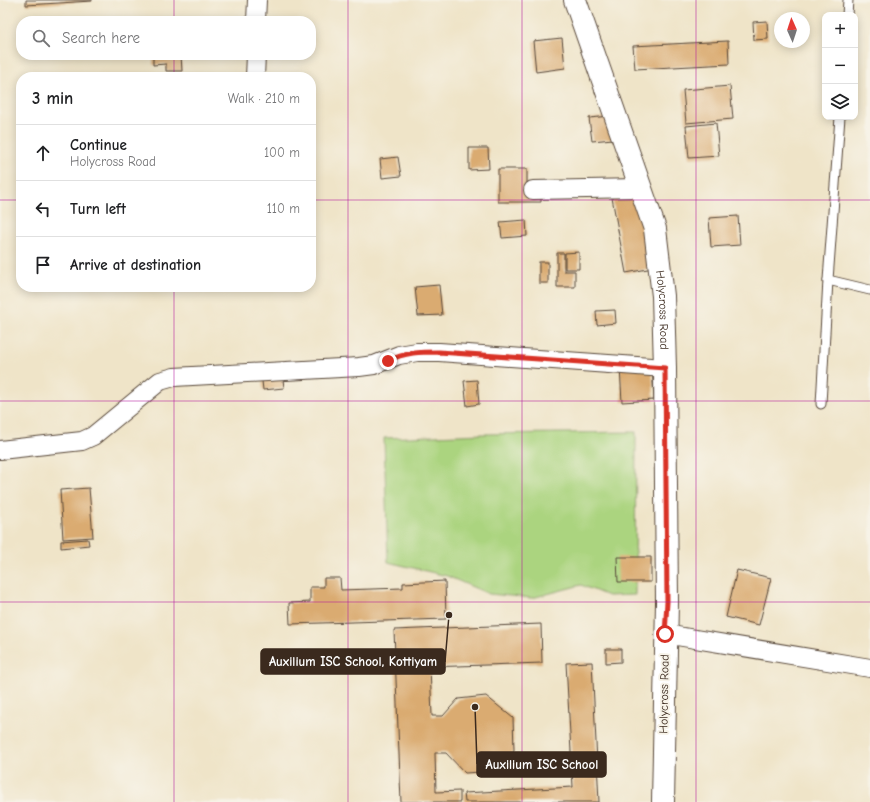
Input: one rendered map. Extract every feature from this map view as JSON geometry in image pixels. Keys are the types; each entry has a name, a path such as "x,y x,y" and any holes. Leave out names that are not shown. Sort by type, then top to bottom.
{"main road":[{"name":"Holycross Road","path":"575,0 655,229 663,296 667,602 665,634 663,802"}],"street":[{"path":"256,16 257,0"},
{"path":"255,72 256,60"},
{"path":"533,190 640,188"},
{"path":"0,450 82,441 93,436 160,381 174,376 359,367 374,365 399,355 417,352 439,352 665,368"},
{"path":"665,634 870,668 870,671"}],"lane":[{"path":"847,12 848,0"},
{"path":"821,404 840,120"},
{"path":"828,280 870,290"}],"green space":[{"path":"636,432 635,595 608,596 581,585 532,598 489,594 447,576 388,562 384,438 483,434"}],"building":[{"path":"26,0 92,0 92,1 26,5"},
{"path":"767,21 768,39 754,40 753,22"},
{"path":"562,38 565,68 536,72 533,41"},
{"path":"728,41 729,64 635,69 633,46"},
{"path":"153,60 181,60 182,71 166,71 166,64 153,65"},
{"path":"730,86 733,119 686,123 683,90"},
{"path":"611,116 613,139 592,141 589,118"},
{"path":"716,123 719,156 689,158 686,126"},
{"path":"469,148 488,148 489,169 469,170"},
{"path":"398,157 401,176 382,178 380,159"},
{"path":"498,169 527,169 527,185 541,185 541,202 498,202"},
{"path":"637,182 653,268 626,273 610,187"},
{"path":"738,216 740,245 711,247 709,218"},
{"path":"526,220 527,236 502,238 500,222"},
{"path":"579,252 579,269 565,269 565,253"},
{"path":"557,253 564,253 564,271 575,271 575,287 557,287"},
{"path":"539,262 548,262 548,283 539,283"},
{"path":"439,285 442,315 418,316 415,287"},
{"path":"615,310 616,323 597,325 596,311"},
{"path":"652,366 654,400 622,402 620,367"},
{"path":"282,370 284,388 263,390 261,372"},
{"path":"477,380 479,404 467,406 464,381"},
{"path":"89,488 93,537 63,539 60,490"},
{"path":"88,539 89,545 61,548 61,541"},
{"path":"617,557 651,557 651,582 618,582"},
{"path":"737,570 771,578 759,625 726,617"},
{"path":"324,578 340,578 341,590 403,588 403,583 445,581 446,619 290,624 289,603 310,602 310,587 324,587"},
{"path":"541,624 542,663 430,667 432,716 443,716 458,699 486,696 513,718 514,750 497,771 465,773 446,753 435,753 436,792 460,791 460,802 401,802 394,630"},
{"path":"606,649 621,649 621,662 606,663"},
{"path":"592,662 599,802 465,802 464,793 573,787 566,663"}],"place":[{"name":"Auxilium ISC School, Kottiyam","path":"449,615"},
{"name":"Auxilium ISC School","path":"475,707"}],"route":[{"path":"388,361 399,355 417,352 439,352 665,368 667,602 665,634"}]}
